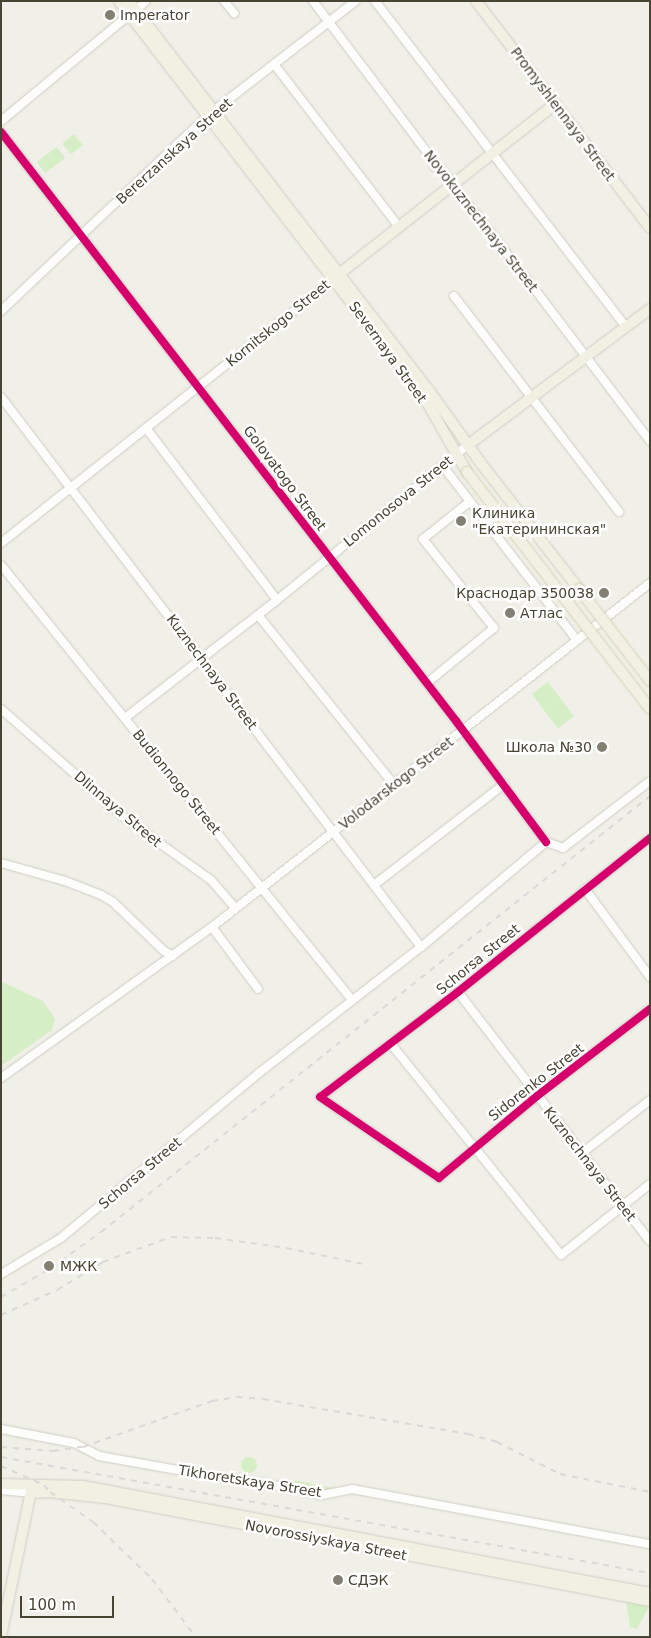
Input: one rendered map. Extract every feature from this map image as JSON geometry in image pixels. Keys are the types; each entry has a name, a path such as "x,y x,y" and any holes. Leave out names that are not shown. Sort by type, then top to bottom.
{"main road":[{"name":"Severnaya Street","path":"119,1 131,9 337,276 428,389 480,462 650,681"},
{"name":"Promyshlennaya Street","path":"476,1 650,228"},
{"name":"Kornitskogo Street","path":"337,276 555,104"},
{"name":"Severnaya Street","path":"337,276 422,394 467,472 650,709"},
{"name":"Lomonosova Street","path":"468,446 650,309"},
{"name":"Novorossiyskaya Street","path":"1,1484 106,1498 650,1601"},
{"name":"Novorossiyskaya Street","path":"32,1489 84,1486 650,1593"},
{"path":"1,1636 5,1601 32,1489"}],"street":[{"path":"1,120 131,9 146,1"},
{"path":"224,1 234,13"},
{"name":"Novokuznechnaya Street","path":"313,1 430,156 435,167 440,168 650,441"},
{"name":"Bererzanskaya Street","path":"1,311 211,114 356,1"},
{"path":"375,1 626,327"},
{"path":"274,64 399,227"},
{"name":"Golovatogo Street","path":"1,132 427,683 546,842"},
{"name":"Kornitskogo Street","path":"1,543 337,276"},
{"path":"454,296 619,512"},
{"name":"Kuznechnaya Street","path":"1,397 421,947"},
{"path":"146,428 277,600"},
{"name":"Lomonosova Street","path":"125,718 277,600 455,454 468,446"},
{"path":"442,465 578,640"},
{"path":"427,683 494,628 423,539 469,502"},
{"name":"Budionnogo Street","path":"1,565 262,886 352,1000"},
{"name":"Volodarskogo Street","path":"1,1078 212,927 650,583"},
{"path":"258,615 394,785"},
{"name":"Dlinnaya Street","path":"1,709 126,819 211,880 235,908"},
{"path":"546,842 563,848 650,780"},
{"path":"374,885 504,784"},
{"name":"Schorsa Street","path":"439,1178 320,1097 458,992 650,838"},
{"name":"Schorsa Street","path":"1,1274 61,1238 259,1073 421,947 546,842"},
{"path":"1,863 65,881 101,895 112,902 164,951 173,956"},
{"path":"585,889 650,977"},
{"path":"212,927 258,989"},
{"name":"Kuznechnaya Street","path":"458,992 650,1241"},
{"name":"Sidorenko Street","path":"439,1178 537,1096 650,1009"},
{"path":"391,1044 561,1255 650,1184"},
{"path":"582,1153 650,1100"},
{"name":"Tikhoretskaya Street","path":"1,1429 74,1443 99,1456 210,1476 258,1482 322,1495 352,1490 650,1544"},
{"name":"Novorossiyskaya Street","path":"1,1490 32,1489"}],"green space":[{"path":"74,134 83,145 71,154 62,143"},
{"path":"57,147 65,158 45,173 37,162"},
{"path":"548,682 574,716 558,728 532,694"},
{"path":"2,982 43,1001 55,1019 52,1030 1,1066"},
{"path":"246,1457 252,1457 257,1462 255,1471 246,1473 241,1468 241,1462"},
{"path":"294,1480 333,1488 324,1492 293,1486"},
{"path":"626,1600 650,1605 637,1629 630,1627"}],"railway":[{"path":"1,1297 51,1268 101,1232 650,796"},
{"path":"1,1315 57,1290 103,1262 171,1237 215,1238 286,1248 368,1265"},
{"path":"1,1447 53,1451 83,1447 212,1401 237,1397 263,1399 468,1434 497,1442 560,1474 650,1492"},
{"path":"1,1457 650,1573"},
{"path":"1,1466 44,1485 50,1492 93,1522 152,1579 195,1636"}],"cycle path":[{"path":"1,132 456,721 546,842"},
{"path":"650,838 458,992 320,1097 439,1178 537,1096 650,1009"}],"place":[{"name":"Imperator","path":"110,15"},
{"name":"Клиника \"Екатерининская\"","path":"461,521"},
{"name":"Краснодар 350038","path":"604,593"},
{"name":"Атлас","path":"510,613"},
{"name":"Школа №30","path":"602,747"},
{"name":"МЖК","path":"49,1266"},
{"name":"СДЭК","path":"338,1580"}]}
